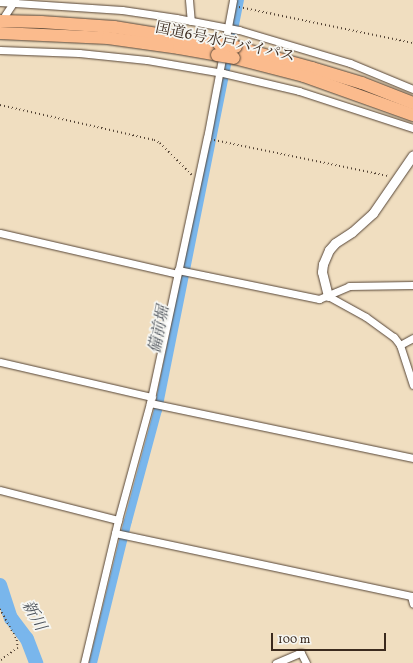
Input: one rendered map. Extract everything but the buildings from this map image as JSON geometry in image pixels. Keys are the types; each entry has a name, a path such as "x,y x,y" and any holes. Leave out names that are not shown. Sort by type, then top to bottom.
{"highway":[{"name":"国道6号水戸バイパス","path":"3,18 114,27 235,53 294,62 355,81 413,103"},
{"name":"国道6号水戸バイパス","path":"0,32 108,38 179,48 218,49"},
{"name":"国道6号水戸バイパス","path":"235,53 413,115"}],"street":[{"path":"189,0 191,21"},
{"path":"84,663 117,534 118,520 152,401 181,272 197,180 224,74 232,29 233,0"},
{"path":"3,18 15,1"},
{"path":"0,2 15,1 122,10 232,29 350,63 413,89"},
{"path":"0,50 79,53 147,60 224,74 300,91 413,128"},
{"path":"413,155 373,213 352,232 335,243 329,250 323,264 322,272 328,296 366,317 394,338 400,345 413,385"},
{"path":"0,233 181,272 319,298 328,296 349,286 413,285"},
{"path":"400,345 413,338"},
{"path":"0,362 152,401 162,405 413,458"},
{"path":"0,490 118,520"},
{"path":"117,534 410,596 413,604"},
{"path":"276,663 299,652 306,663"}],"path":[{"path":"243,8 413,43"},
{"path":"0,105 154,140 160,143 197,180"},
{"path":"216,140 396,178"},
{"path":"0,609 17,640 18,648 0,661"}],"waterway":[{"name":"備前堀","path":"93,663 128,521 158,410 240,0"},
{"name":"新川","path":"0,585 11,618 27,639 36,663"}]}
